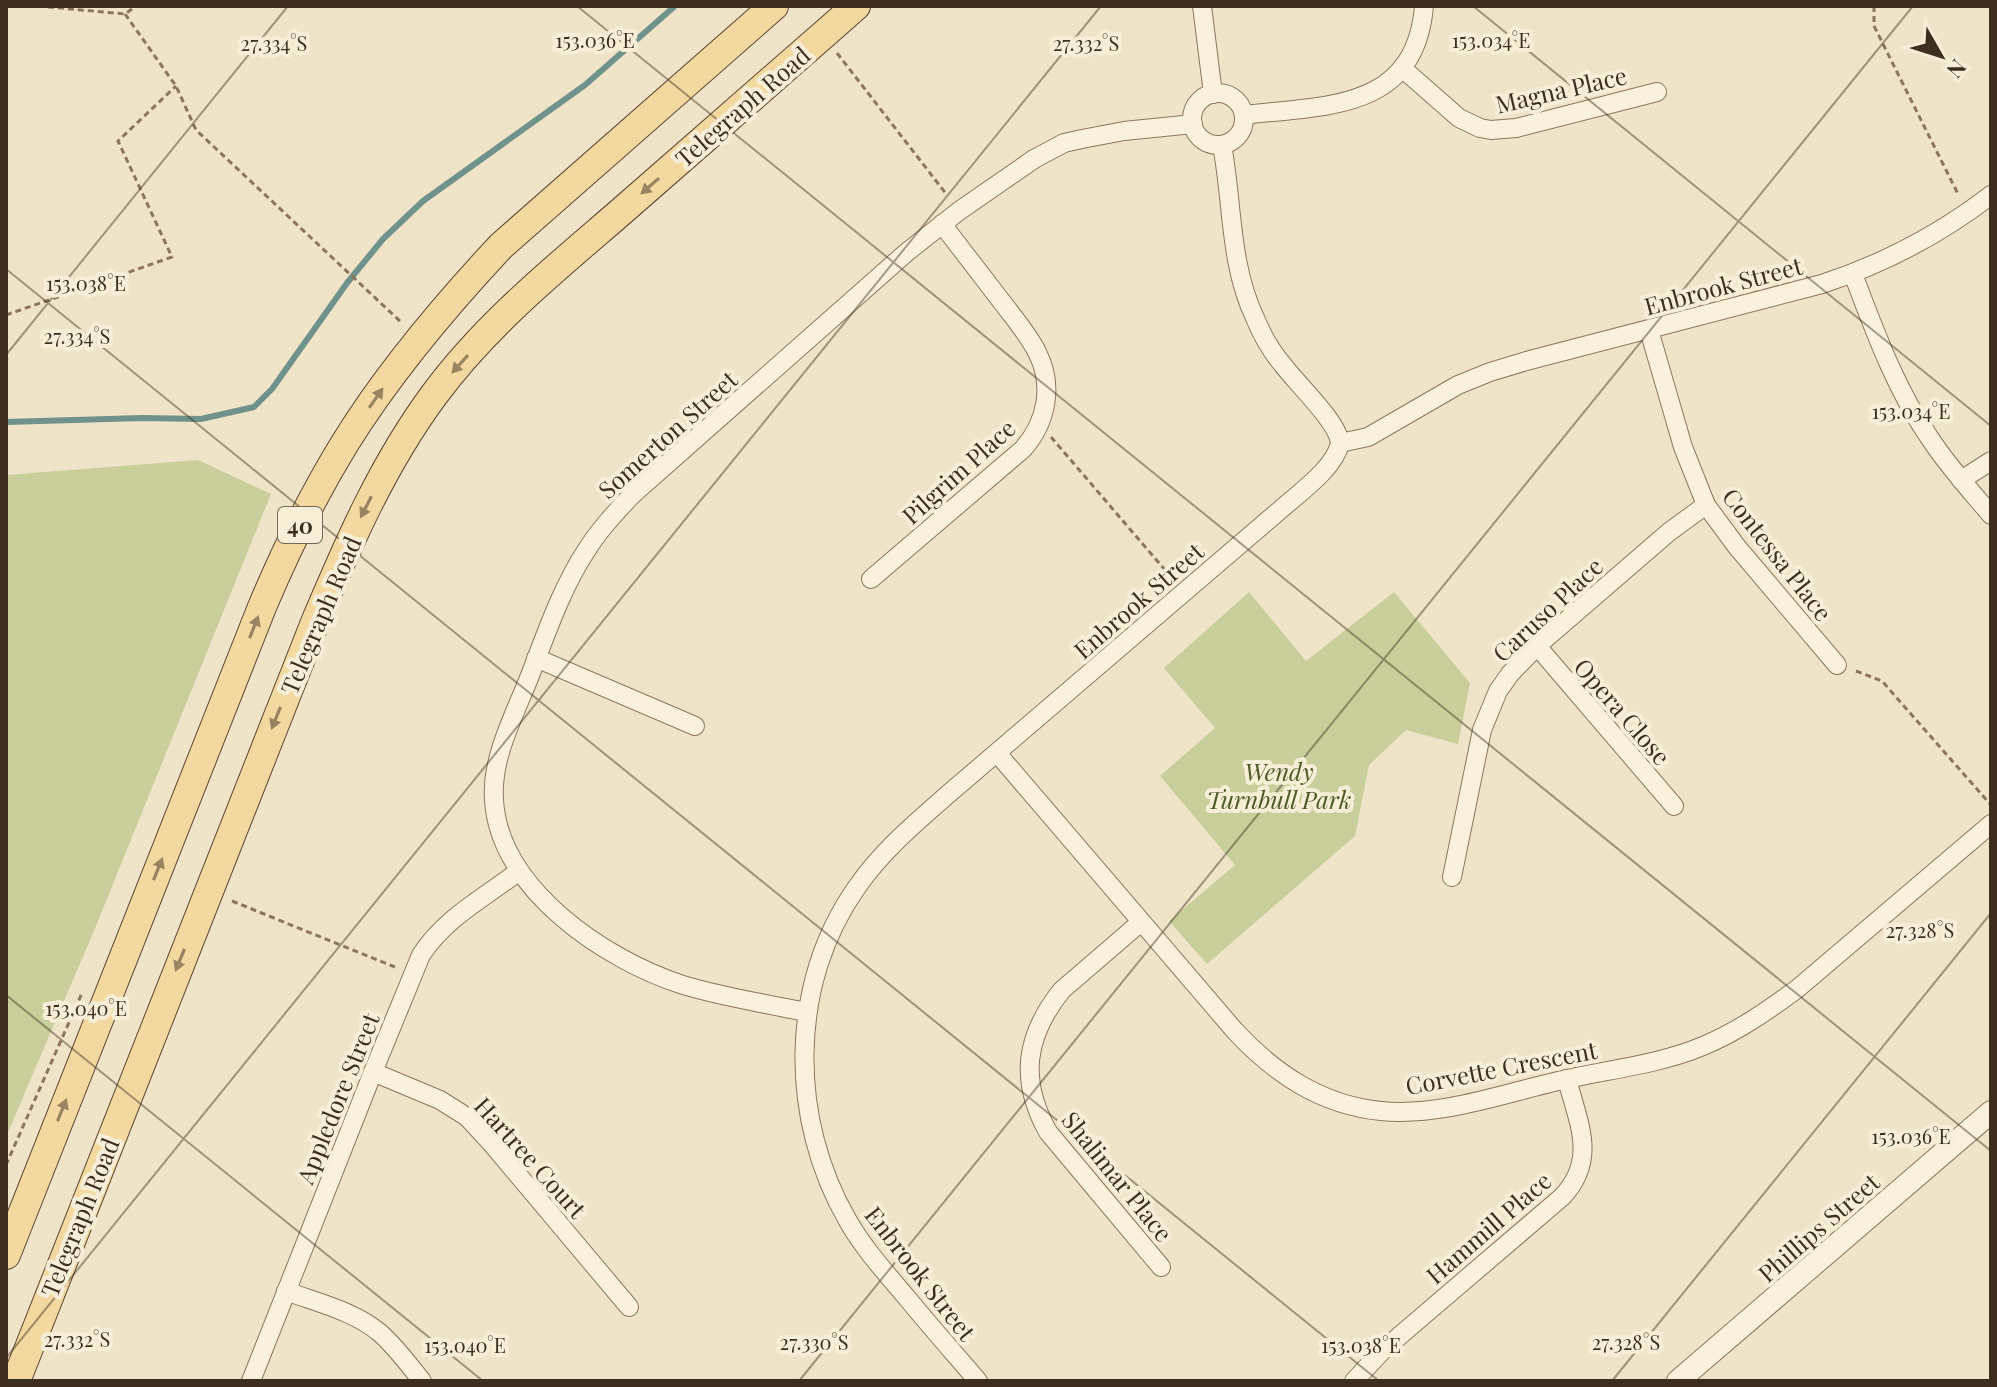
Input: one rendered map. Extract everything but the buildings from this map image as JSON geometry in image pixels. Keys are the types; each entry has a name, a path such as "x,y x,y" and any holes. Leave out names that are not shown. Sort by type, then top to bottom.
{"main road":[{"name":"40","path":"6,1255 262,607 283,557 347,440 399,365 501,246 774,6"},
{"name":"Telegraph Road","path":"16,1381 316,620 381,477 435,393 517,304 856,6"}],"street":[{"path":"1202,6 1213,94"},
{"path":"1244,115 1325,106 1360,98 1382,86 1402,68 1415,46 1424,6"},
{"name":"Magna Place","path":"1402,68 1459,118 1491,130 1516,128 1657,92"},
{"path":"1213,94 1230,95 1242,107 1242,131 1230,143 1214,145 1200,138 1193,124 1199,102 1213,94"},
{"name":"Somerton Street","path":"807,1012 701,990 655,975 631,963 565,919 533,890 509,856 496,821 495,773 536,658 572,575 591,543 632,495 895,263 959,211 1034,159 1064,143 1124,131 1193,124"},
{"path":"1222,145 1234,246 1244,291 1253,314 1280,362 1337,430 1340,443"},
{"name":"Enbrook Street","path":"978,1381 865,1248 848,1221 823,1169 808,1110 804,1057 807,1012 820,961 844,906 876,863 997,753 1280,510 1335,457 1340,443 1368,437 1446,391 1490,372 1853,274 1913,247 1969,213 1991,195"},
{"name":"Pilgrim Place","path":"871,579 1012,460 1031,441 1045,406 1044,367 1033,344 942,224"},
{"path":"1853,274 1902,391 1927,436 1991,515"},
{"name":"Contessa Place","path":"1649,330 1683,447 1706,505 1737,547 1837,665"},
{"path":"1961,480 1991,461"},
{"name":"Caruso Place","path":"1452,877 1482,730 1498,691 1537,646 1669,532 1706,505"},
{"name":"Opera Close","path":"1537,646 1674,806"},
{"path":"536,658 695,726"},
{"name":"Corvette Crescent","path":"997,753 1235,1031 1262,1058 1296,1083 1334,1101 1380,1111 1421,1111 1467,1103 1651,1062 1724,1037 1797,989 1991,824"},
{"name":"Appledore Street","path":"251,1381 412,973 430,941 446,924 519,871"},
{"name":"Shalimar Place","path":"1141,922 1051,1003 1031,1048 1029,1079 1034,1103 1048,1132 1161,1267"},
{"name":"Hartree Court","path":"373,1072 440,1100 467,1117 629,1307"},
{"name":"Hammill Place","path":"1354,1381 1383,1350 1570,1189 1580,1170 1583,1141 1567,1079"},
{"name":"Phillips Street","path":"1687,1378 1991,1112"},
{"path":"286,1291 365,1323 391,1344 422,1381"}],"path":[{"path":"38,6 125,14 136,6"},
{"path":"1874,6 1874,26 1969,213"},
{"path":"125,14 176,86 196,130 402,323"},
{"path":"836,52 959,211"},
{"path":"6,315 172,257 118,141 176,86"},
{"path":"1039,427 1184,592"},
{"path":"1837,665 1882,681 1991,805"},
{"path":"228,899 412,973"}],"green space":[{"path":"198,460 271,494 96,926 6,1137 6,475"},
{"name":"Wendy Turnbull Park","path":"1249,592 1306,661 1394,592 1470,683 1458,744 1406,730 1369,765 1355,836 1207,964 1169,921 1235,865 1160,776 1215,728 1164,668"}],"waterway":[{"path":"6,422 201,419 254,407 272,389 347,283 383,239 423,201 585,85 675,6"}]}
